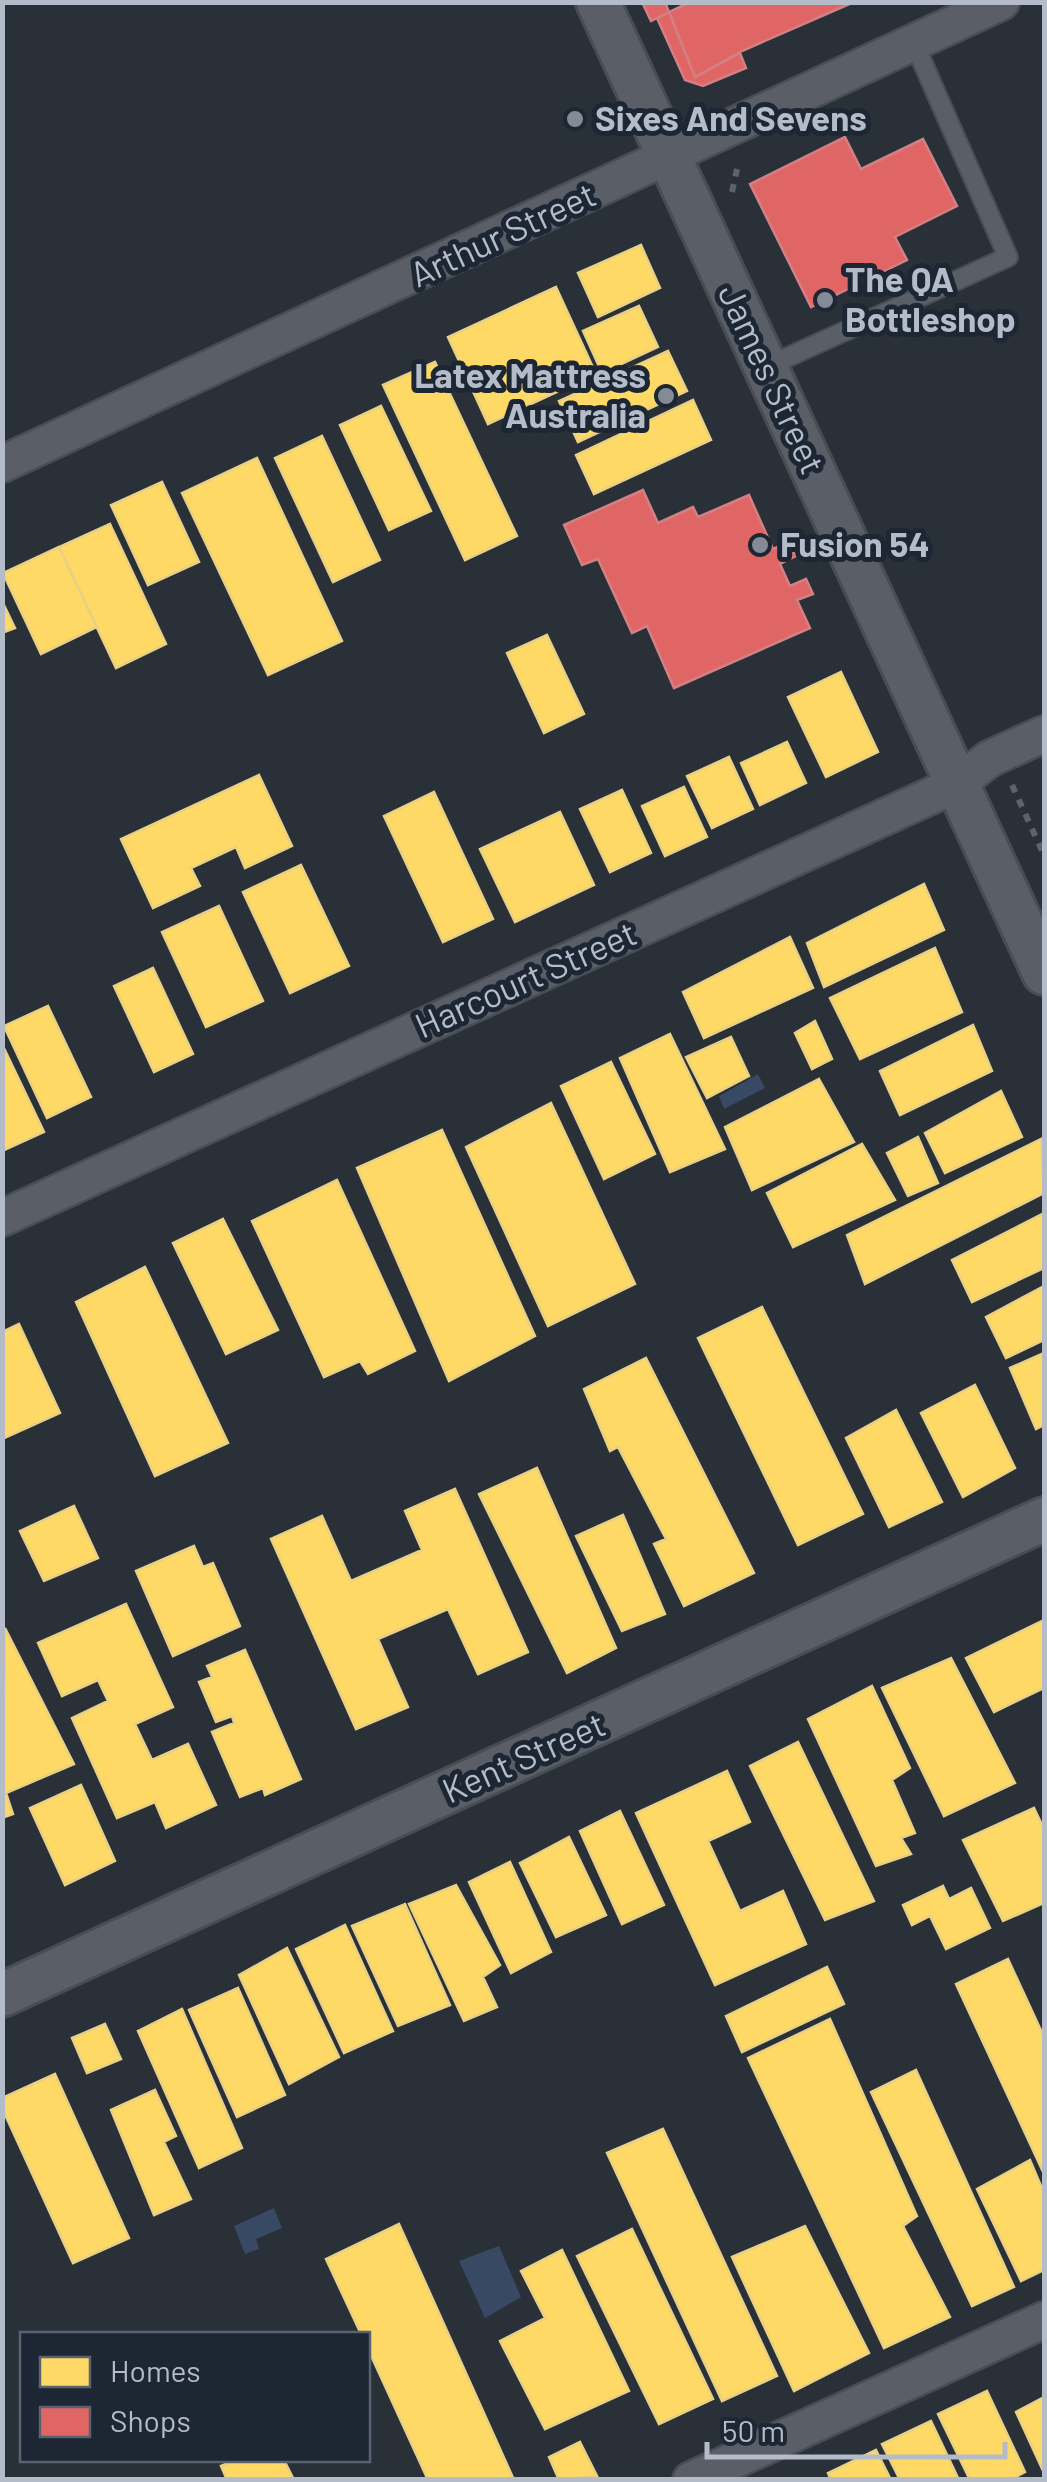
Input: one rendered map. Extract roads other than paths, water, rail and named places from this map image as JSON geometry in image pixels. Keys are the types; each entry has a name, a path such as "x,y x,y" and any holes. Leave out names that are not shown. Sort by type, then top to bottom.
{"street":[{"name":"James Street","path":"598,2 1044,973"},
{"name":"Arthur Street","path":"2,464 914,43 987,5"},
{"name":"Harcourt Street","path":"2,1218 957,784 989,759 1044,734"},
{"name":"Kent Street","path":"2,1994 1044,1519"},
{"path":"691,2480 1044,2320"}],"lane":[{"path":"766,367 1008,257 914,43"}],"water":[{"path":"758,1074 765,1088 724,1109 719,1096"},
{"path":"274,2208 282,2228 256,2239 259,2249 245,2254 234,2226"},
{"path":"499,2246 521,2297 485,2318 459,2261"}],"place":[{"name":"Sixes And Sevens","path":"575,119"},
{"name":"The QA Bottleshop","path":"825,300"},
{"name":"Latex Mattress Australia","path":"666,396"},
{"name":"Fusion 54","path":"760,545"}]}
